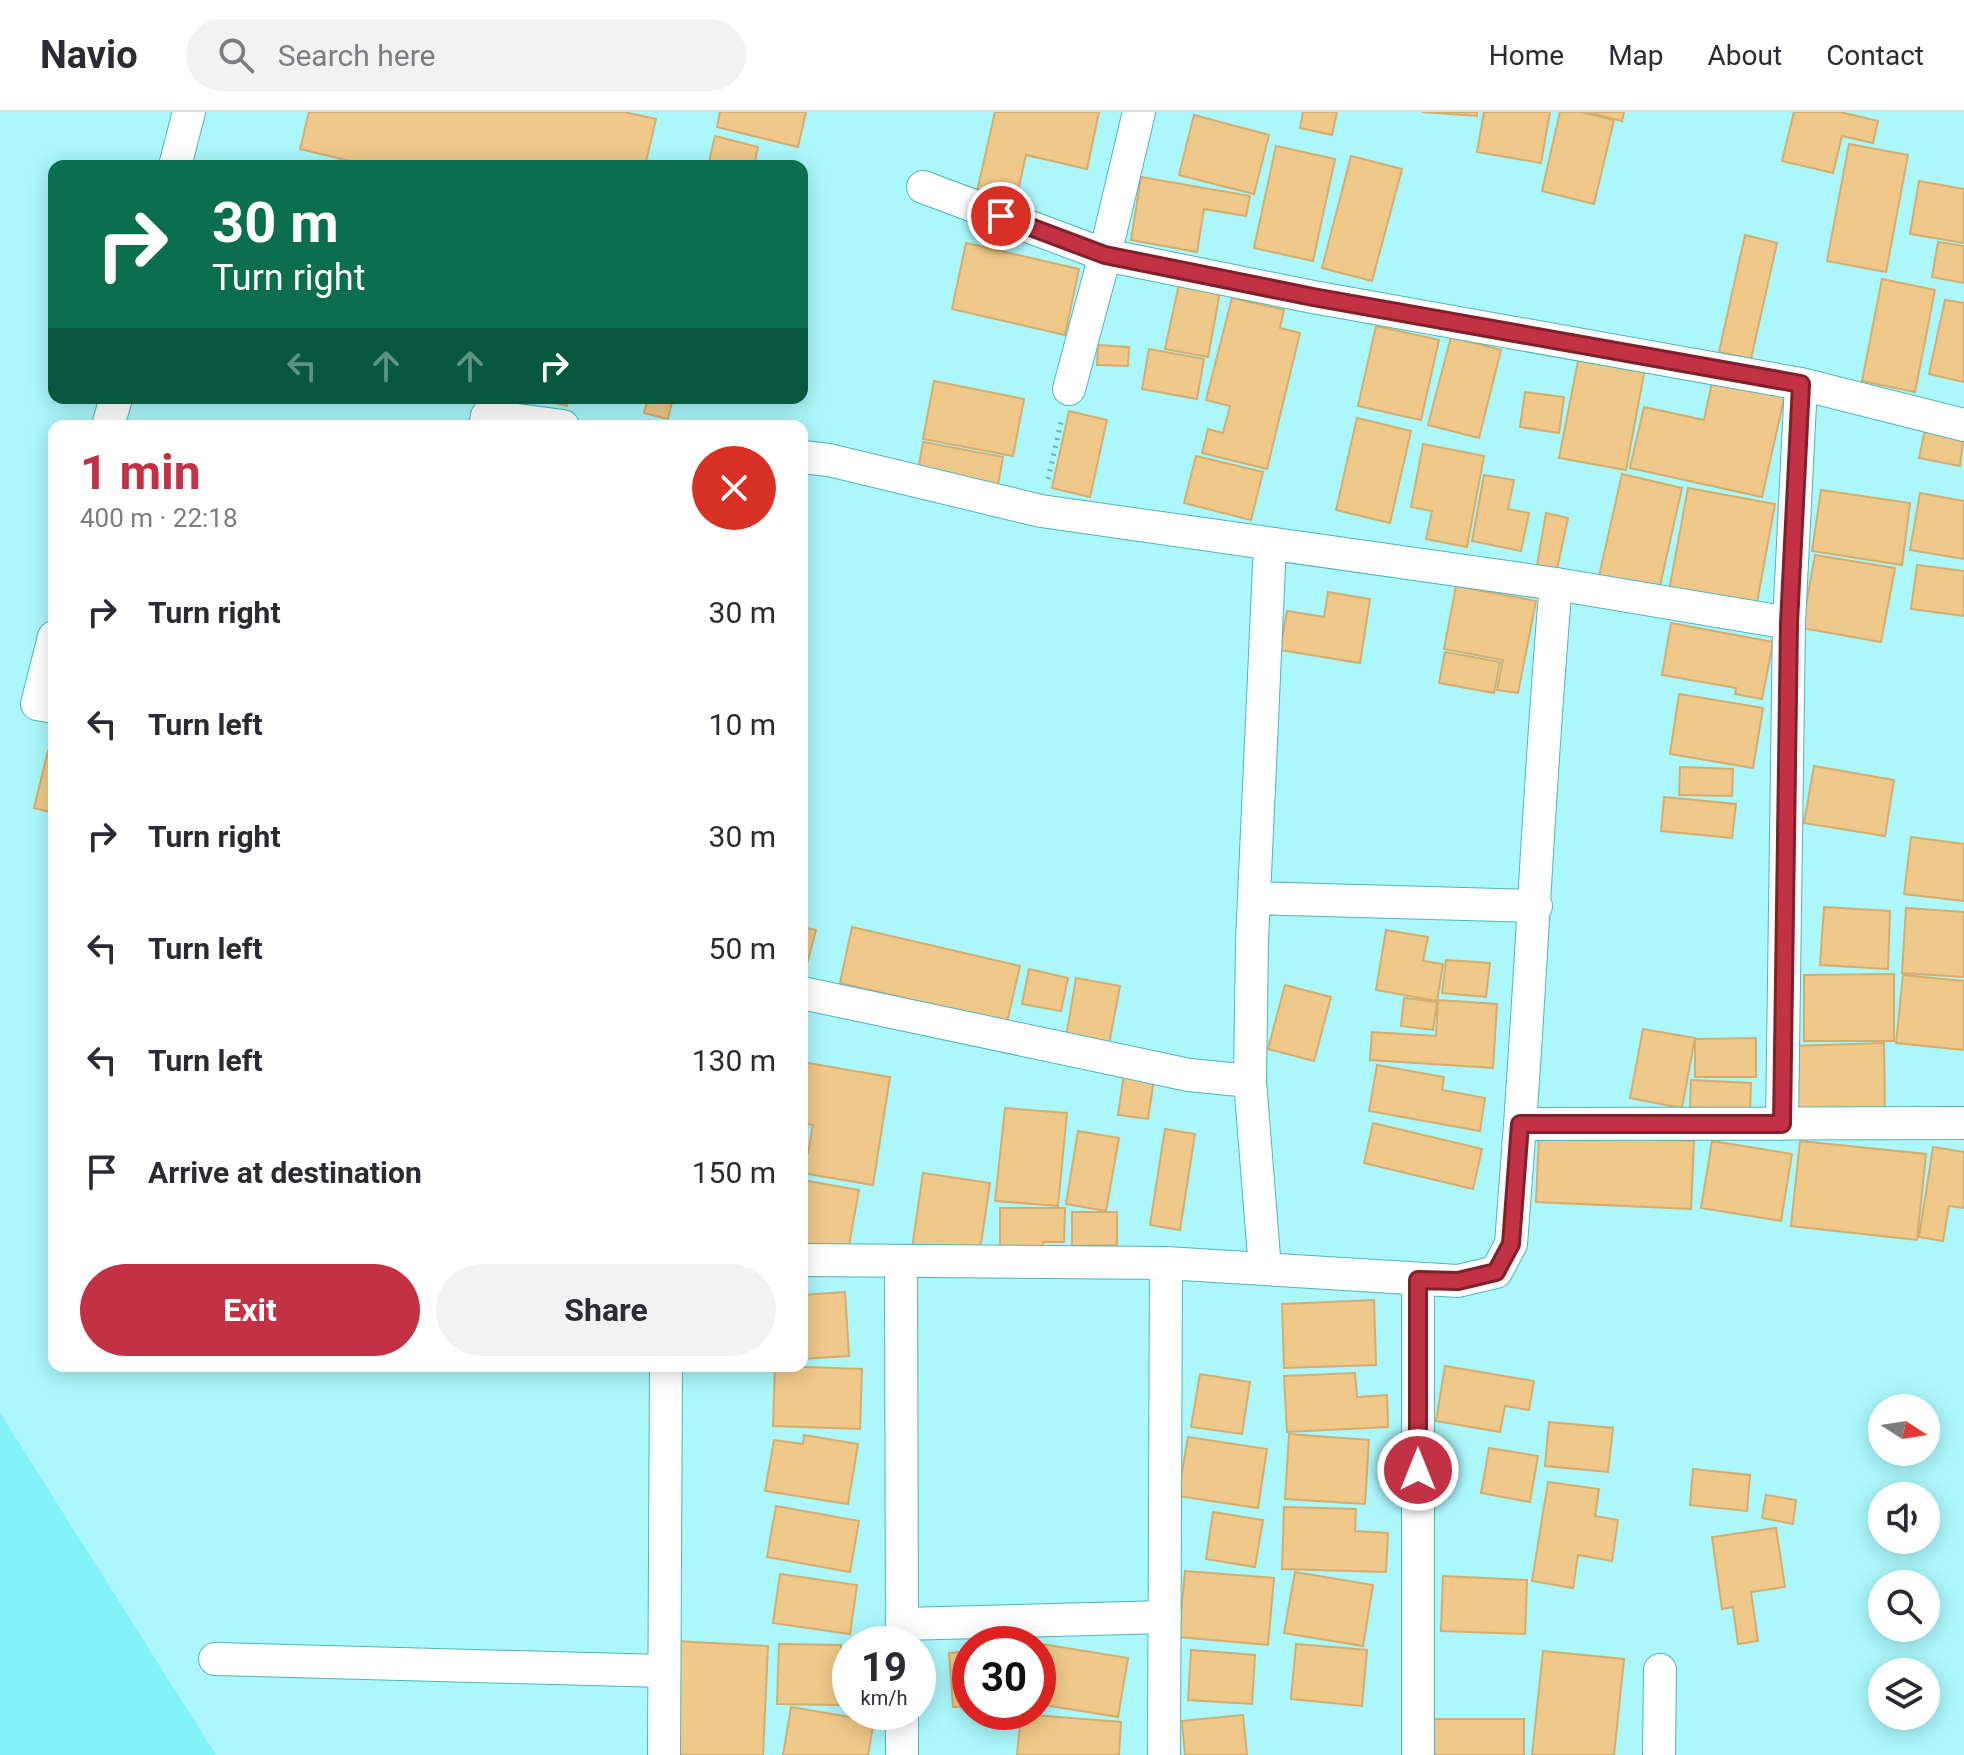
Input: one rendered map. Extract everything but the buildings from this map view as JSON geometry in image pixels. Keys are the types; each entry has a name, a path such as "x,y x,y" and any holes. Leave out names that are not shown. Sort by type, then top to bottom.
{"street":[{"path":"177,160 189,112"},
{"path":"1069,389 1139,112"},
{"path":"923,187 1105,255 1313,297 1801,384 1964,425"},
{"path":"1782,1124 1789,623 1801,384"},
{"path":"486,420 487,416 517,420"},
{"path":"808,458 829,460 1041,511 1556,584 1789,623"},
{"path":"1265,1269 1250,1081 1270,544"},
{"path":"808,1260 1166,1263 1458,1281 1496,1272 1511,1244 1536,906 1543,728 1556,584"},
{"path":"48,661 37,704 48,706"},
{"path":"1255,898 1536,906"},
{"path":"808,994 1189,1075 1250,1081"},
{"path":"1520,1124 1964,1123"},
{"path":"901,1261 902,1626"},
{"path":"1164,1755 1166,1263"},
{"path":"1418,1280 1418,1755"},
{"path":"664,1755 666,1372"},
{"path":"936,1632 1165,1617"},
{"path":"215,1659 664,1671"},
{"path":"1659,1755 1660,1670"},
{"path":"902,1730 902,1755"}],"path":[{"path":"1041,511 1069,389"}],"shaded area":[{"path":"0,1413 216,1755 0,1755"}],"route":[{"path":"1001,216 1105,255 1313,297 1801,384 1789,623 1782,1124 1520,1124 1511,1244 1496,1272 1458,1281 1418,1280 1418,1470"}]}
